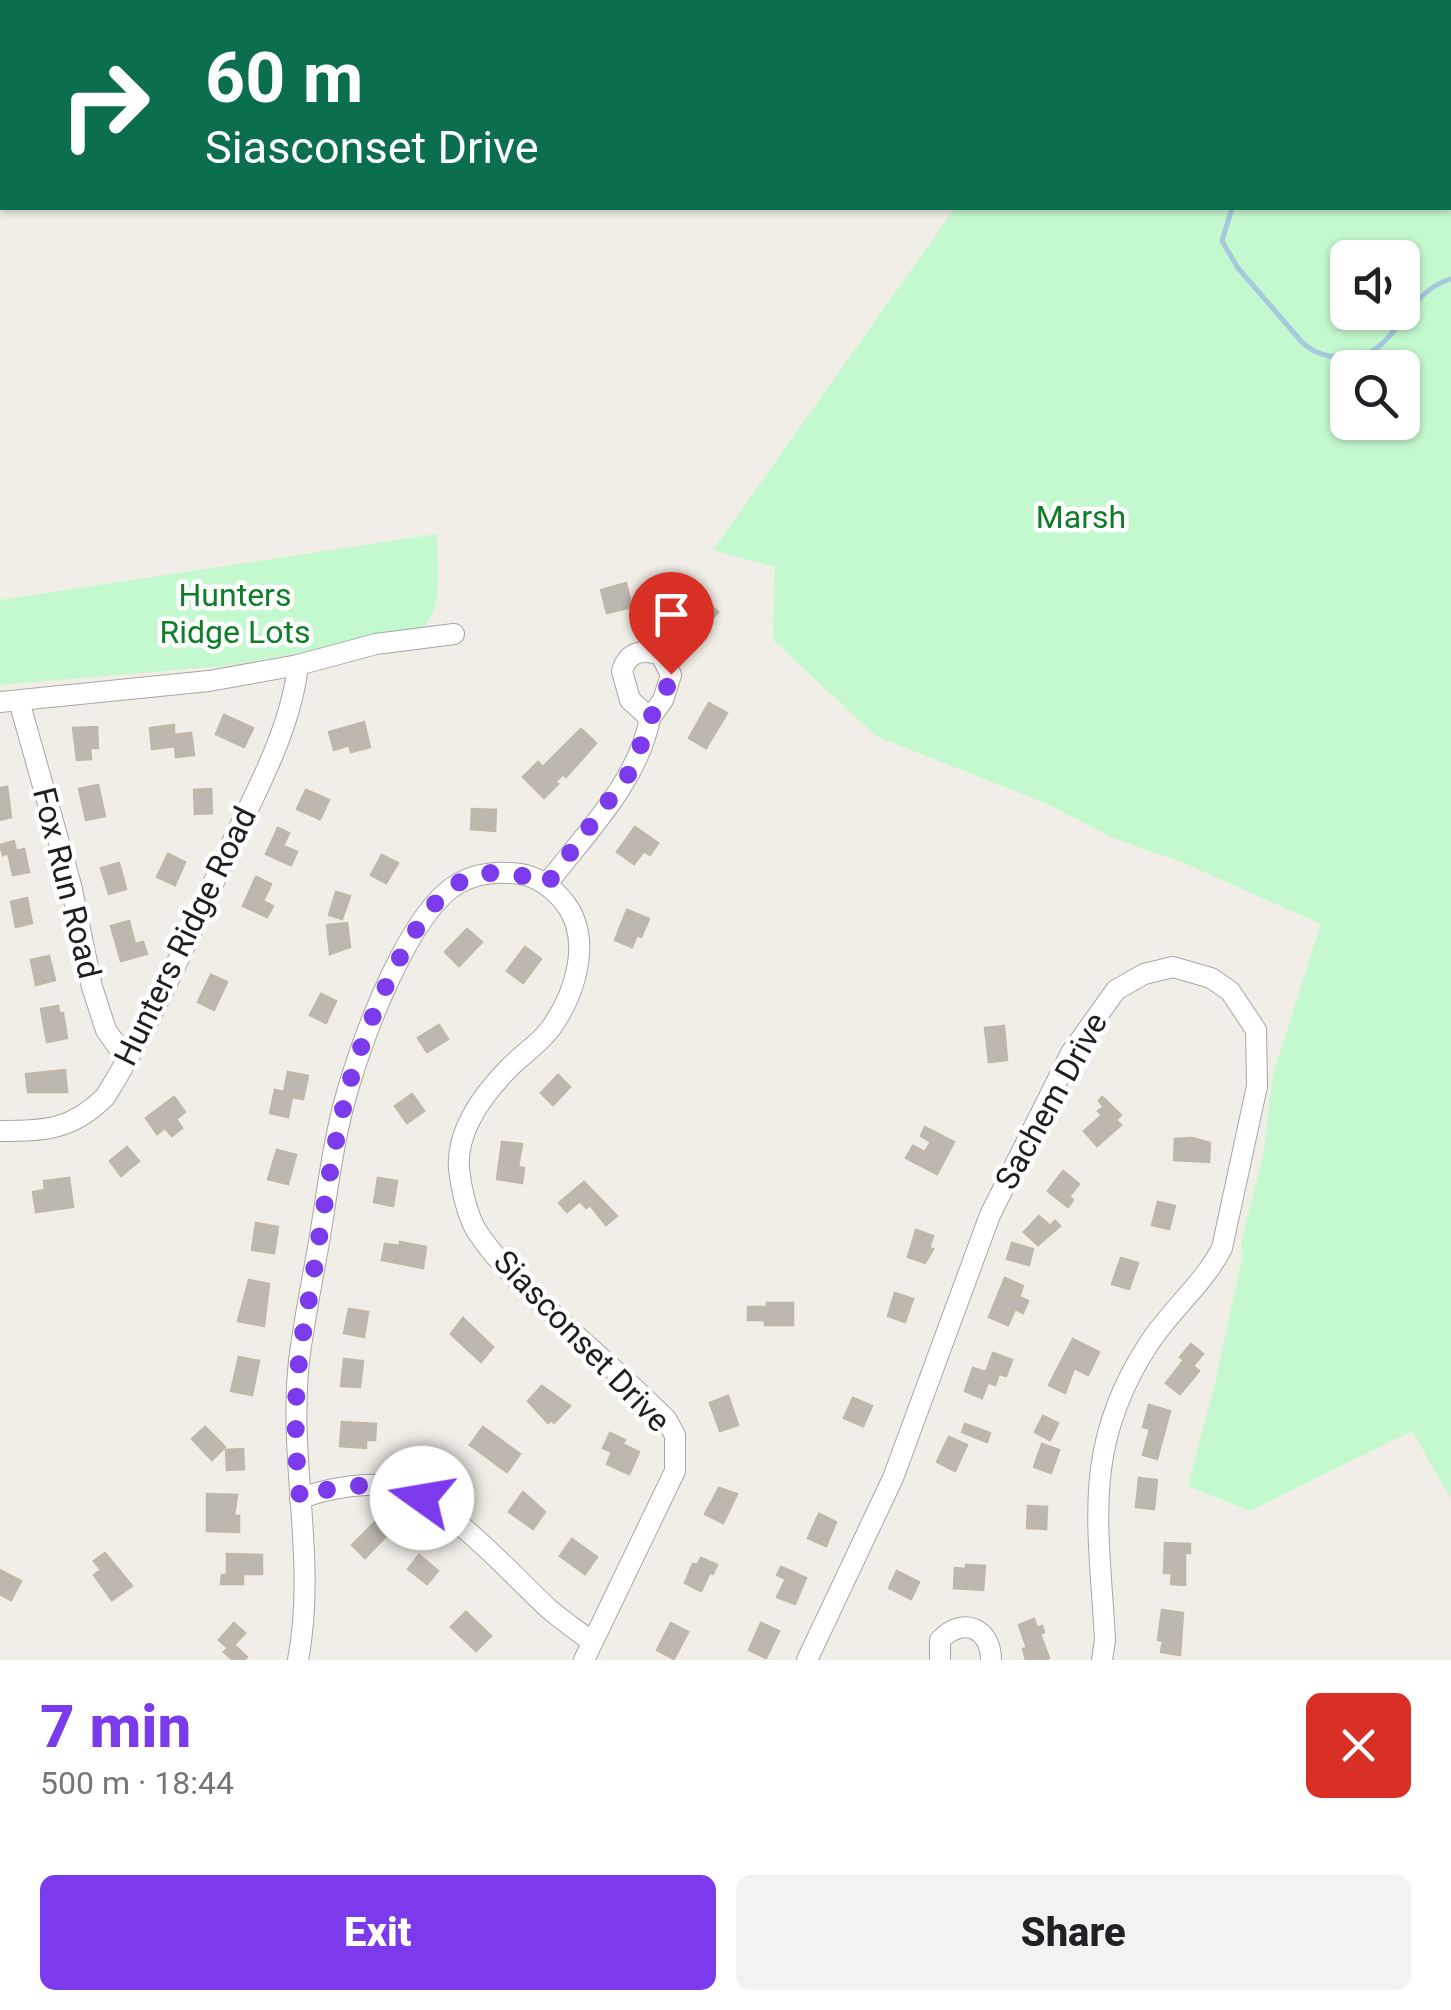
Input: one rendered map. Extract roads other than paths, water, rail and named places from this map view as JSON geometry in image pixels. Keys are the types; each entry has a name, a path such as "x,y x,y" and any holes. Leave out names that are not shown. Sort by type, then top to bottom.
{"street":[{"path":"10,702 210,681 298,665 376,644 454,634"},
{"name":"Hunters Ridge Road","path":"0,1131 50,1128 88,1114 105,1097 178,963 282,731 298,665"},
{"name":"Fox Run Road","path":"10,702 72,886 92,987 106,1030 128,1060"},
{"path":"298,1660 305,1621 306,1547 295,1454 299,1362 344,1108 372,1020 416,928 446,892 460,882 500,871 526,875 547,884 633,768 650,718"},
{"name":"Siasconset Drive","path":"547,884 572,914 578,930 577,973 549,1031 510,1067 476,1110 464,1134 459,1168 474,1227 510,1274 673,1427 676,1470 588,1651"},
{"name":"Sachem Drive","path":"807,1660 893,1478 990,1214 1071,1053 1116,990 1144,974 1173,967 1210,978 1230,991 1246,1010 1256,1030 1258,1086 1222,1248 1211,1269 1146,1347 1110,1417 1101,1455 1096,1507 1105,1640 1102,1660"},
{"path":"300,1498 338,1487 395,1486 422,1498 465,1531 554,1612 588,1651"},
{"path":"940,1660 940,1640 954,1628 964,1627 979,1631 989,1642 991,1660"}],"waterway":[{"path":"1231,210 1222,241 1238,268 1301,341 1321,354 1356,357 1372,352 1419,299 1451,279"}],"park label":[{"name":"Marsh","path":"1081,517"},
{"name":"Hunters Ridge Lots","path":"235,614"}]}
